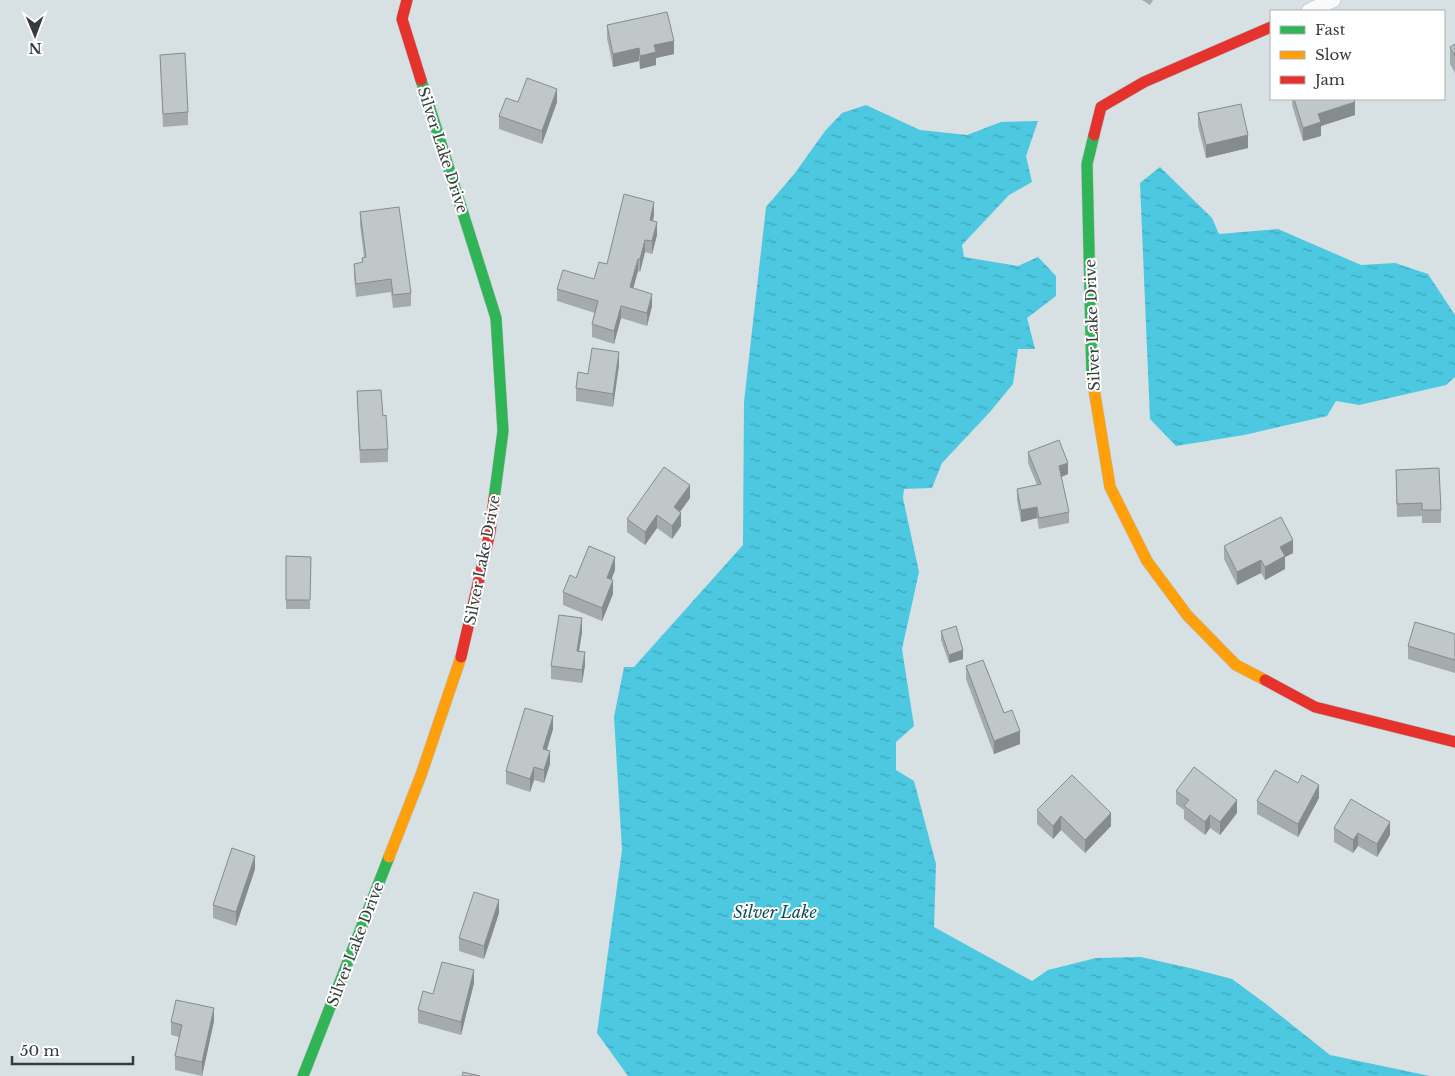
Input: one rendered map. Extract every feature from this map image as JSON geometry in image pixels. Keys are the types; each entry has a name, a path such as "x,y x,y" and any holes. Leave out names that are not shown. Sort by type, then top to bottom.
{"street":[{"name":"Silver Lake Drive","path":"303,1076 421,774 464,647 490,532 503,431 496,318 402,20 407,0"},
{"path":"1311,10 1333,0"},
{"name":"Silver Lake Drive","path":"1270,28 1144,82 1101,107 1087,164 1092,379 1110,487 1147,561 1187,614 1236,665 1315,707 1455,742"}],"water":[{"name":"Silver Lake","path":"866,105 920,130 967,135 1001,122 1038,121 1026,156 1032,182 1009,195 962,245 964,257 1018,266 1038,257 1056,276 1056,296 1027,318 1035,349 1018,349 1013,384 989,413 942,463 932,488 904,489 903,498 919,572 902,649 914,726 896,742 896,770 914,781 936,864 934,927 1032,981 1048,970 1096,958 1141,957 1232,979 1330,1055 1430,1076 628,1076 597,1033 622,850 614,717 624,667 634,667 743,545 744,402 766,207 795,173 825,131 842,113"},
{"path":"1160,167 1212,218 1219,234 1278,229 1361,265 1395,263 1428,274 1455,315 1455,377 1446,385 1359,405 1336,401 1327,416 1244,435 1176,446 1150,419 1140,183"}],"building":[{"path":"667,12 674,41 654,45 656,52 640,56 639,48 613,54 607,25"},
{"path":"1455,44 1455,56 1450,47"},
{"path":"185,53 188,112 163,114 160,55"},
{"path":"527,78 557,89 542,131 499,116 506,98 518,102"},
{"path":"1294,100 1354,100 1355,102 1318,114 1321,122 1303,128"},
{"path":"1241,104 1248,135 1206,145 1198,113"},
{"path":"624,194 654,202 650,220 657,222 652,241 645,240 630,287 652,294 647,313 621,306 614,331 592,324 598,301 557,289 563,270 594,279 599,262 607,264"},
{"path":"399,207 411,293 393,295 391,279 356,284 354,264 363,262 362,258 366,257 360,212"},
{"path":"592,348 619,352 613,394 576,388 578,372 588,374"},
{"path":"381,390 383,416 386,415 388,449 360,450 357,391"},
{"path":"1059,440 1068,463 1059,466 1069,512 1039,518 1037,507 1021,510 1017,489 1041,484 1028,452"},
{"path":"664,467 690,485 674,507 681,513 672,526 657,515 645,532 627,519"},
{"path":"1439,468 1441,510 1422,510 1422,503 1397,504 1396,470"},
{"path":"1281,517 1293,540 1280,547 1285,556 1265,567 1261,560 1237,572 1224,546"},
{"path":"589,546 615,557 607,578 613,580 602,608 563,592 570,575 576,578"},
{"path":"286,556 311,557 310,600 286,600"},
{"path":"559,615 582,618 577,651 585,652 582,670 551,666"},
{"path":"1415,622 1455,634 1455,660 1408,646"},
{"path":"956,626 963,650 949,655 941,631"},
{"path":"983,660 1004,713 1012,710 1020,731 994,741 966,666"},
{"path":"525,708 553,716 543,749 550,751 544,770 534,767 530,779 506,771"},
{"path":"1194,767 1237,800 1220,822 1210,815 1205,822 1184,806 1189,800 1176,791"},
{"path":"1275,770 1298,783 1302,775 1319,785 1298,824 1257,801"},
{"path":"1072,775 1111,813 1085,840 1061,816 1053,826 1037,810"},
{"path":"1351,799 1390,822 1377,844 1358,833 1353,840 1334,828"},
{"path":"232,848 255,856 236,912 213,905"},
{"path":"474,892 499,900 484,946 459,938"},
{"path":"442,962 474,970 461,1022 418,1010 423,991 433,994"},
{"path":"176,1000 214,1008 202,1062 175,1056 182,1025 171,1022"},
{"path":"463,1072 480,1076 462,1076"}],"traffic: fast":[{"path":"421,80 496,318 503,431 494,499"},
{"path":"1094,135 1087,164 1092,379 1094,389"},
{"path":"303,1076 389,857"}],"traffic: slow":[{"path":"1094,389 1110,487 1147,561 1187,615 1236,665 1265,680"},
{"path":"389,857 421,775 461,657"}],"traffic: jam":[{"path":"407,0 402,19 421,80"},
{"path":"1094,135 1101,107 1144,82 1270,27"},
{"path":"461,657 490,532 494,499"},
{"path":"1265,680 1315,707 1455,742"}]}
